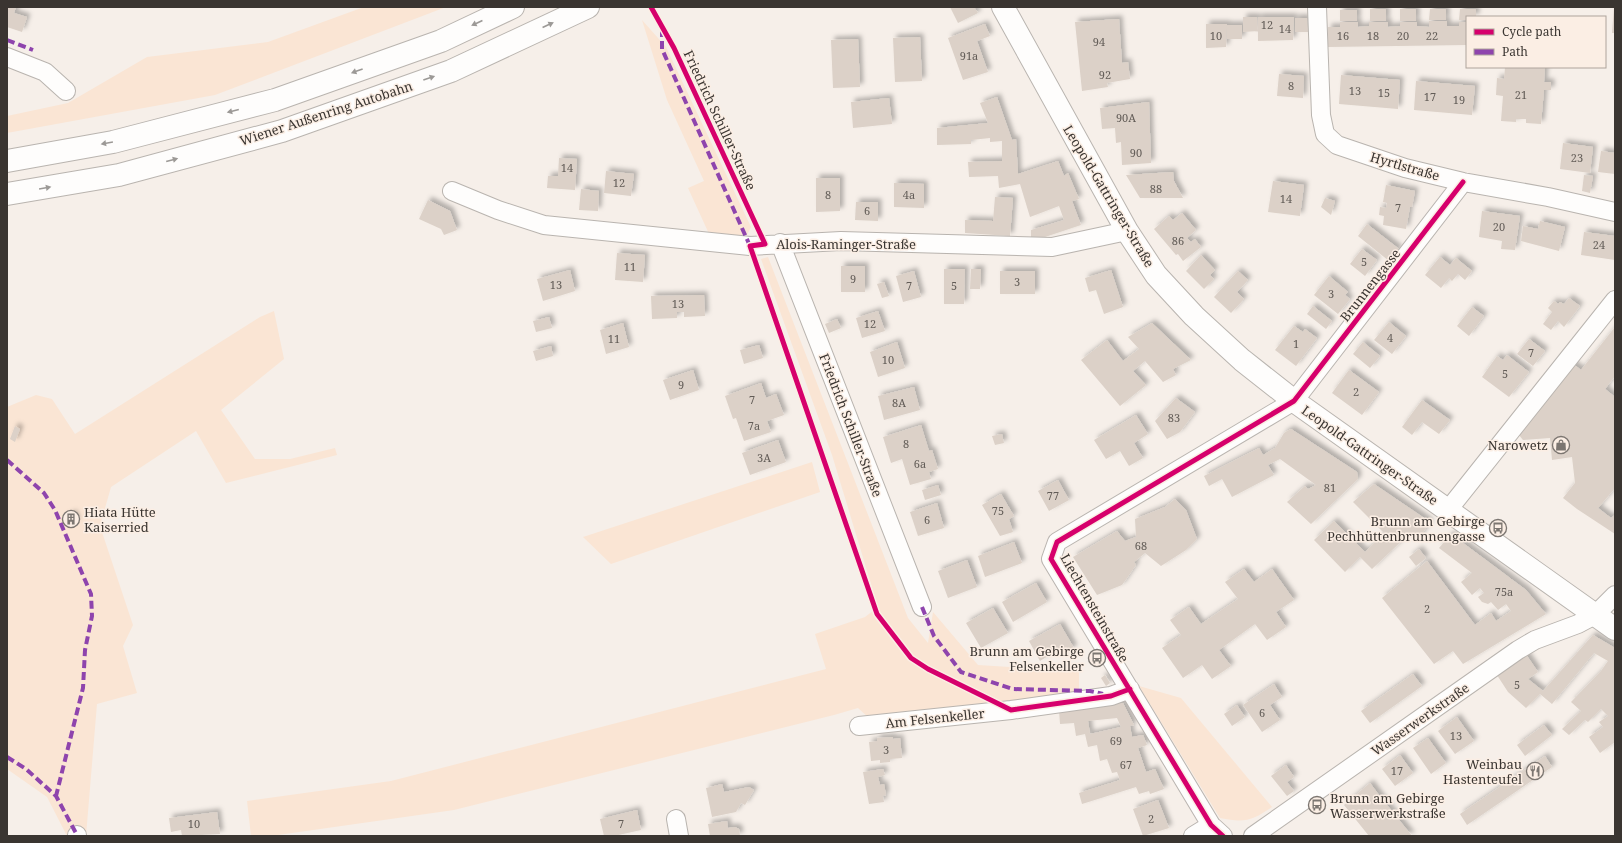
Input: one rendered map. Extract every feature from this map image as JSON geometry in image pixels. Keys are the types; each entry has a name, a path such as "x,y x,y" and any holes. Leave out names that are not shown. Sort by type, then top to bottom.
{"main road":[{"path":"7,161 113,142 275,100 441,41 513,7"},
{"name":"Wiener Außenring Autobahn","path":"7,194 119,175 282,131 451,71 588,7"},
{"name":"Leopold-Gattringer-Straße","path":"1003,7 1127,231 1156,275 1194,316 1242,360 1294,401 1615,629"}],"street":[{"name":"Hyrtlstraße","path":"1317,7 1321,116 1325,134 1337,145 1405,168 1463,182 1548,197 1615,212"},
{"path":"7,57 45,72 66,91"},
{"name":"Brunnengasse","path":"1294,401 1463,182"},
{"name":"Alois-Raminger-Straße","path":"452,191 498,210 544,225 750,246 780,243 841,241 1052,247 1127,231"},
{"name":"Friedrich Schiller-Straße","path":"780,243 922,607"},
{"path":"1448,510 1615,300"},
{"name":"Liechtensteinstraße","path":"1217,831 1051,559 1057,542 1294,401"},
{"name":"Wasserwerkstraße","path":"1253,836 1518,650 1535,640 1578,624 1595,615 1615,595"},
{"name":"Am Felsenkeller","path":"859,726 1011,710 1112,696 1130,689"},
{"path":"1193,836 1217,831"}],"shaded area":[{"path":"364,7 446,7 215,95 7,133 7,116 68,103 147,57 268,42"},
{"path":"642,20 666,47 751,227 747,235 710,236 688,188 704,181 667,100"},
{"path":"768,257 908,618 928,643 933,612 978,665 1079,671 1079,692 1085,696 869,718 858,708 454,810 271,836 251,836 247,801 391,781 826,669 815,634 865,617 878,607 832,455 761,259"},
{"path":"274,311 284,359 221,410 255,459 290,459 335,448 337,455 226,483 196,431 111,487 100,526 133,625 123,646 137,693 97,704 86,836 67,836 47,797 7,769 7,407 36,395 52,399 75,434 260,317"},
{"path":"812,462 820,492 611,564 583,537"},
{"path":"1139,686 1181,698 1272,807 1248,820 1220,818"}],"building":[{"path":"7,7 16,7 14,13 27,17 22,32 7,27"},
{"path":"950,7 974,7 978,13 958,23"},
{"path":"1614,7 1615,33 1612,33"},
{"path":"1370,9 1386,9 1386,21 1370,21"},
{"path":"1400,9 1416,9 1416,21 1400,21"},
{"path":"1430,9 1446,9 1446,20 1429,20"},
{"path":"1460,9 1476,9 1476,16 1466,16 1466,20 1459,20"},
{"path":"1340,10 1357,10 1357,21 1340,21"},
{"path":"1243,17 1257,17 1258,31 1243,32"},
{"path":"1258,17 1294,17 1293,40 1258,41"},
{"path":"1295,18 1307,18 1308,32 1295,32"},
{"path":"1119,19 1122,63 1128,62 1130,79 1107,83 1108,87 1082,91 1075,22"},
{"path":"1429,21 1447,21 1447,26 1459,26 1459,22 1466,22 1466,45 1328,47 1328,27 1340,27 1340,22 1358,22 1358,27 1369,26 1369,22 1388,22 1388,27 1400,26 1400,22 1417,22 1417,26 1429,27"},
{"path":"985,24 990,36 977,41 988,72 963,80 948,38"},
{"path":"1206,24 1227,24 1226,47 1206,48"},
{"path":"1227,25 1242,25 1242,39 1227,39"},
{"path":"920,37 922,81 895,82 893,38"},
{"path":"858,39 860,87 833,88 831,40"},
{"path":"1505,68 1545,68 1544,82 1551,82 1551,90 1544,90 1541,124 1526,123 1526,119 1516,119 1516,122 1501,121 1503,96 1496,95 1497,78 1504,79"},
{"path":"1279,74 1304,76 1303,98 1277,96"},
{"path":"1341,75 1400,80 1398,109 1339,104"},
{"path":"1416,81 1475,86 1472,115 1414,110"},
{"path":"997,97 1012,140 1016,139 1018,174 1058,161 1064,176 1068,173 1079,199 1072,201 1081,225 1045,237 1031,237 1031,230 1064,220 1059,206 1030,217 1020,184 999,188 998,176 969,177 968,162 1002,161 1002,141 990,142 990,138 971,140 971,144 937,145 937,128 988,123 980,103"},
{"path":"889,98 892,124 853,128 851,102"},
{"path":"1149,102 1151,163 1122,165 1121,142 1116,143 1115,128 1102,129 1100,108"},
{"path":"1563,143 1593,147 1590,173 1560,169"},
{"path":"1601,151 1615,153 1615,174 1598,172"},
{"path":"559,158 577,159 575,190 547,188 548,176 558,176"},
{"path":"606,171 634,174 631,196 604,193"},
{"path":"1173,172 1174,181 1183,198 1140,198 1126,175"},
{"path":"1584,175 1593,176 1590,193 1582,191"},
{"path":"816,178 840,178 840,211 816,212"},
{"path":"1273,181 1304,185 1300,216 1268,212"},
{"path":"894,183 924,184 924,208 894,207"},
{"path":"1386,185 1415,191 1406,229 1383,225 1384,216 1379,215 1380,207 1386,208 1387,203 1383,202"},
{"path":"581,189 599,191 598,211 579,210"},
{"path":"995,197 1013,198 1010,236 965,233 965,220 993,221"},
{"path":"1325,198 1335,201 1331,215 1321,207"},
{"path":"428,200 450,211 457,230 444,235 441,229 419,219"},
{"path":"856,202 878,202 878,221 855,220"},
{"path":"1482,211 1520,216 1515,250 1501,249 1502,241 1479,237"},
{"path":"1182,213 1196,230 1187,238 1191,242 1195,239 1201,247 1183,261 1154,229 1169,216 1173,220"},
{"path":"1540,221 1565,227 1559,251 1521,241 1523,226 1538,229"},
{"path":"1367,224 1399,249 1389,261 1358,236"},
{"path":"1584,232 1615,236 1615,260 1581,255"},
{"path":"1362,249 1377,260 1365,276 1350,264"},
{"path":"617,253 645,255 643,282 615,280"},
{"path":"1201,255 1215,270 1210,275 1214,279 1204,289 1186,271"},
{"path":"1440,257 1450,265 1456,258 1472,271 1465,280 1458,274 1452,281 1449,278 1441,288 1425,275"},
{"path":"841,266 865,266 865,292 841,292"},
{"path":"944,269 965,269 964,304 944,304"},
{"path":"971,269 981,269 980,289 970,289"},
{"path":"570,270 575,291 543,301 537,279"},
{"path":"1111,270 1123,307 1104,314 1096,290 1089,292 1085,278"},
{"path":"914,271 921,297 903,302 896,276"},
{"path":"1000,271 1035,271 1035,294 1000,294"},
{"path":"1238,271 1248,280 1237,292 1244,299 1231,313 1214,297"},
{"path":"1329,276 1348,292 1345,295 1350,299 1338,314 1314,295"},
{"path":"884,282 889,296 882,298 877,284"},
{"path":"704,295 705,316 684,317 684,312 677,312 677,318 652,319 651,296"},
{"path":"1569,298 1580,306 1564,327 1558,321 1551,330 1543,324 1552,312 1548,308 1554,301 1558,304 1560,302 1564,304"},
{"path":"1313,306 1332,321 1326,329 1307,314"},
{"path":"1472,307 1484,316 1469,336 1457,326"},
{"path":"878,311 885,331 862,338 856,318"},
{"path":"549,317 552,328 536,332 533,321"},
{"path":"837,319 841,328 829,333 825,324"},
{"path":"1389,322 1406,336 1392,354 1374,340"},
{"path":"623,323 629,347 606,354 600,330"},
{"path":"1152,323 1191,360 1173,369 1176,375 1163,382 1145,361 1133,371 1146,385 1120,406 1081,360 1107,340 1123,361 1139,349 1128,337"},
{"path":"1294,326 1303,332 1305,329 1317,338 1296,366 1275,350"},
{"path":"1615,327 1615,376 1605,389 1615,397 1615,488 1598,508 1611,518 1615,515 1615,534 1563,498 1575,483 1572,457 1552,460 1550,438 1523,440 1519,435 1572,363 1581,370"},
{"path":"1529,339 1545,351 1533,366 1517,354"},
{"path":"897,342 905,368 878,377 870,352"},
{"path":"1363,342 1380,356 1370,368 1353,354"},
{"path":"759,345 763,358 744,364 740,350"},
{"path":"551,346 553,356 536,361 533,351"},
{"path":"1507,355 1529,372 1509,397 1482,377 1497,356 1503,360"},
{"path":"693,370 699,390 670,400 663,380"},
{"path":"1349,370 1379,392 1362,415 1332,393"},
{"path":"761,383 766,398 776,394 784,415 767,421 771,432 744,441 736,418 733,419 725,396"},
{"path":"914,387 920,410 884,420 878,396"},
{"path":"1176,398 1195,412 1180,432 1167,439 1155,421"},
{"path":"1422,400 1450,420 1439,434 1422,422 1412,435 1402,427"},
{"path":"1136,415 1148,434 1134,443 1143,458 1129,466 1120,451 1106,459 1094,440"},
{"path":"921,425 929,451 932,450 938,469 929,472 931,479 910,485 902,459 891,463 883,437"},
{"path":"15,426 20,429 15,442 10,439"},
{"path":"1291,429 1357,472 1358,479 1311,524 1287,502 1305,486 1308,489 1316,485 1280,459 1268,465 1274,475 1232,497 1222,479 1209,486 1204,476 1259,448 1263,455 1275,448 1284,433"},
{"path":"1002,434 1004,443 995,445 992,436"},
{"path":"778,440 786,462 750,475 742,453"},
{"path":"1058,480 1069,500 1049,511 1038,491"},
{"path":"1374,484 1430,522 1417,541 1408,535 1372,569 1360,557 1345,572 1314,540 1334,521 1365,552 1384,533 1353,502"},
{"path":"938,485 941,495 925,500 922,490"},
{"path":"1001,494 1014,516 1009,519 1013,532 1000,536 982,505"},
{"path":"1175,499 1186,510 1197,539 1186,550 1161,566 1145,553 1134,562 1136,565 1122,585 1097,595 1073,557 1117,531 1125,541 1136,537 1135,519 1165,507"},
{"path":"937,503 944,528 918,536 910,512"},
{"name":"Hiata Hütte Kaiserried","path":"73,513 77,521 69,525 65,517"},
{"path":"1451,534 1526,590 1546,614 1463,664 1453,651 1434,664 1382,598 1427,561 1475,625 1491,613 1496,621 1511,611 1506,604 1498,610 1491,602 1488,604 1482,602 1478,597 1484,593 1480,588 1472,595 1461,582 1472,573 1439,548"},
{"path":"1014,542 1022,563 985,577 978,556"},
{"path":"1419,549 1426,558 1416,566 1409,557"},
{"path":"967,560 977,587 948,598 938,571"},
{"path":"1244,569 1254,582 1272,569 1294,600 1276,612 1286,627 1267,640 1255,624 1219,650 1231,666 1212,679 1202,665 1183,678 1162,648 1181,635 1170,620 1189,607 1201,624 1238,599 1225,582"},
{"path":"1036,583 1047,602 1013,622 1002,602"},
{"path":"993,608 1008,633 981,648 966,623"},
{"path":"1060,624 1074,648 1060,656 1056,651 1040,661 1029,641"},
{"path":"1593,635 1615,648 1615,742 1600,753 1589,737 1603,727 1599,722 1608,716 1601,709 1588,722 1585,720 1569,735 1562,729 1581,711 1571,702 1601,671 1608,661 1594,653 1552,704 1540,694 1526,708 1508,692 1495,672 1525,653 1538,672 1528,679 1543,691"},
{"path":"1413,674 1422,686 1370,723 1361,711"},
{"path":"1105,675 1110,683 1106,686 1101,678"},
{"path":"1274,684 1282,697 1270,705 1280,720 1262,732 1243,705"},
{"path":"1123,703 1134,725 1130,726 1132,737 1143,735 1147,745 1138,748 1146,772 1155,769 1164,789 1150,794 1149,791 1139,794 1136,787 1082,804 1079,793 1120,780 1117,772 1112,773 1107,759 1100,761 1097,745 1088,747 1085,734 1076,736 1074,723 1060,724 1059,710","holes":["1117,718 1121,727 1090,734 1088,721"]},
{"path":"1237,705 1245,717 1232,726 1224,714"},
{"path":"1457,717 1474,741 1455,754 1438,731"},
{"path":"1544,725 1552,735 1525,756 1517,745"},
{"path":"893,737 893,739 900,738 902,758 890,759 890,762 880,763 880,760 871,761 869,742 877,741 877,738"},
{"path":"1428,738 1446,763 1431,774 1413,748"},
{"path":"1400,755 1413,773 1395,786 1382,769"},
{"path":"1545,756 1552,767 1467,825 1460,814"},
{"path":"1286,765 1294,777 1287,782 1294,791 1287,796 1271,776"},
{"path":"883,769 885,775 878,777 880,785 884,784 886,795 883,796 884,802 869,804 863,772"},
{"path":"1370,783 1412,836 1369,836 1344,805"},
{"path":"722,784 724,792 749,787 754,790 745,805 741,803 736,812 712,817 706,788"},
{"path":"1158,800 1169,828 1143,836 1133,809"},
{"path":"637,810 641,830 614,836 604,836 600,819"},
{"path":"217,812 220,834 182,836 181,830 171,832 169,818"},
{"path":"727,821 728,828 735,827 739,829 740,836 710,836 708,824"}],"marked path":[{"path":"662,29 662,49 750,246"},
{"path":"7,40 33,50"},
{"path":"7,460 44,493 55,510 91,594 92,616 85,650 83,688 56,796"},
{"path":"922,607 934,636 961,672 1013,689 1090,691 1103,694"},
{"path":"7,757 26,769 56,796 77,835"}],"cycle path":[{"path":"651,7 674,48 765,244 750,246 877,614 911,658 928,669 1011,710 1111,696 1130,689"},
{"path":"1223,836 1211,825 1051,559 1057,542 1294,401 1463,182"}],"place":[{"name":"Narowetz","path":"1561,445"},
{"name":"Hiata Hütte Kaiserried","path":"71,519"},
{"name":"Brunn am Gebirge Pechhüttenbrunnengasse","path":"1498,528"},
{"name":"Brunn am Gebirge Felsenkeller","path":"1097,658"},
{"name":"Weinbau Hastenteufel","path":"1535,771"},
{"name":"Brunn am Gebirge Wasserwerkstraße","path":"1317,805"}]}
